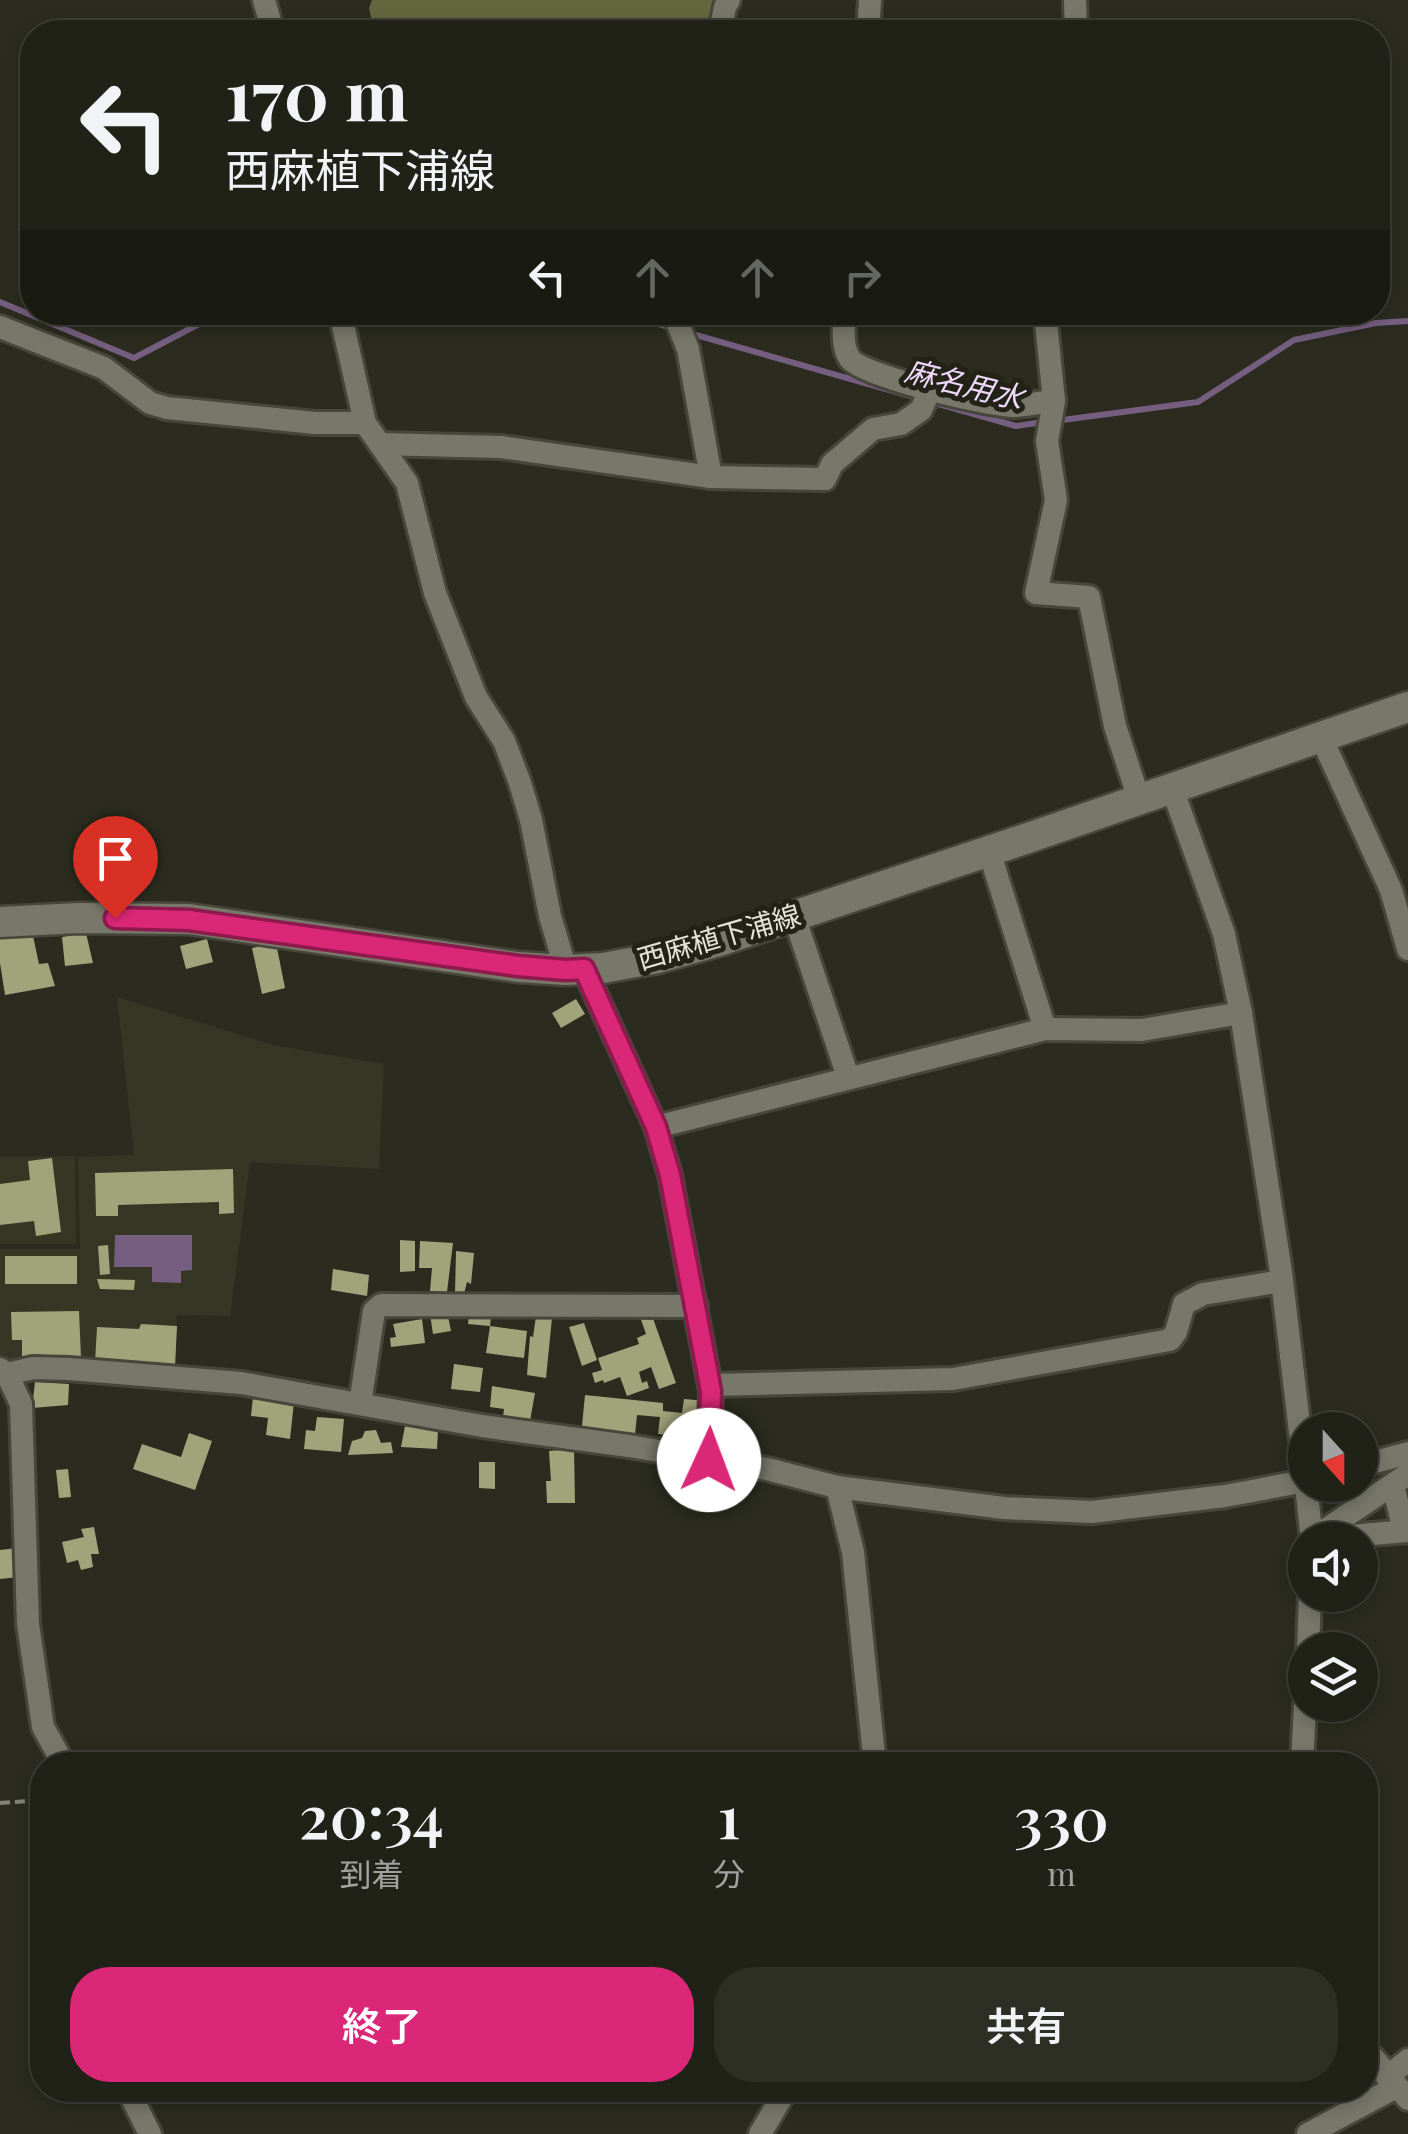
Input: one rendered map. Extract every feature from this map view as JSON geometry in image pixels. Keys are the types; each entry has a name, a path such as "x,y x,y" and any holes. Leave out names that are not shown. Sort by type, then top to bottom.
{"main road":[{"name":"西麻植下浦線","path":"0,922 78,918 189,920 518,966 575,970 658,958 990,851 1408,707"}],"street":[{"path":"343,325 365,422 407,483 435,592 476,698 504,741 520,783 550,916 656,1127 670,1175 710,1385 709,1460"},
{"path":"678,325 688,349 712,478"},
{"path":"844,325 843,338 850,358 926,400 1012,406 1054,401"},
{"path":"1046,325 1054,401 1047,441 1056,500 1036,593 1089,597 1115,726 1139,799"},
{"path":"0,326 104,368 150,403 167,408 315,424 365,422"},
{"path":"380,444 501,448 712,478 825,479 832,464 873,429 901,424 926,400"},
{"path":"1321,737 1390,890 1408,949"},
{"path":"1172,788 1224,934 1240,1012 1282,1281 1297,1412"},
{"path":"990,851 1045,1029"},
{"path":"794,916 848,1077"},
{"path":"656,1127 1045,1029 1142,1030 1240,1012"},
{"path":"710,1385 953,1379 1106,1352 1170,1340 1184,1304 1203,1294 1282,1281"},
{"path":"360,1404 374,1311 381,1305 696,1306"},
{"path":"57,1752 44,1728 28,1624 21,1404 2,1372 33,1368 241,1383 482,1426 768,1469 837,1487 1004,1508 1092,1512 1225,1496 1288,1483"},
{"path":"1378,1461 1408,1453"},
{"path":"1337,1522 1400,1479 1406,1531 1378,1533"},
{"path":"837,1487 853,1552 874,1752"},
{"path":"1303,1752 1304,1722"},
{"path":"1378,2064 1397,2088 1408,2060"},
{"path":"134,2102 150,2134"},
{"path":"760,2134 779,2102"},
{"path":"1308,2134 1370,2102"}],"path":[{"path":"0,1803 30,1801"}],"shaded area":[{"path":"117,997 273,1045 384,1064 379,1169 250,1162 230,1316 177,1315 175,1370 0,1362 0,1249 80,1249 78,1157 134,1155"},
{"path":"75,1156 76,1244 0,1244 0,1157"},
{"path":"115,1235 192,1235 192,1270 181,1271 181,1283 152,1282 152,1267 114,1267"}],"green space":[{"path":"372,0 719,0 706,20 372,20"}],"building":[{"path":"86,933 93,963 65,966 62,937"},
{"path":"33,936 39,964 48,963 55,986 5,995 0,939"},
{"path":"207,939 213,962 186,969 180,946"},
{"path":"276,943 285,988 262,994 252,948"},
{"path":"576,999 585,1014 561,1028 552,1013"},
{"path":"52,1158 61,1232 36,1236 34,1221 0,1225 0,1184 30,1180 28,1161"},
{"path":"233,1169 234,1213 219,1214 219,1202 118,1205 118,1216 96,1216 95,1173"},
{"path":"400,1240 415,1241 415,1271 400,1272"},
{"path":"420,1241 453,1243 447,1292 430,1291 432,1268 419,1268"},
{"path":"108,1245 110,1274 100,1275 98,1246"},
{"path":"456,1251 474,1253 471,1284 467,1282 464,1294 455,1294"},
{"path":"5,1256 77,1256 77,1284 5,1284"},
{"path":"333,1269 369,1275 367,1296 331,1290"},
{"path":"97,1279 135,1280 134,1290 100,1289"},
{"path":"470,1306 492,1308 490,1326 468,1324"},
{"path":"650,1310 676,1383 659,1389 651,1367 639,1372 642,1383 647,1381 649,1388 627,1396 620,1377 595,1383 592,1373 602,1370 598,1358 639,1344 637,1338 646,1334 639,1314"},
{"path":"79,1311 81,1358 22,1359 22,1340 12,1340 11,1312"},
{"path":"447,1311 451,1331 433,1334 430,1314"},
{"path":"536,1316 552,1318 546,1378 527,1375"},
{"path":"422,1319 425,1343 391,1347 390,1338 396,1337 393,1324"},
{"path":"584,1323 597,1360 582,1366 569,1327"},
{"path":"141,1324 177,1326 175,1367 95,1363 97,1327 139,1329"},
{"path":"490,1326 527,1331 524,1358 486,1353"},
{"path":"454,1364 483,1368 480,1392 451,1389"},
{"path":"35,1382 69,1384 68,1405 32,1408"},
{"path":"492,1386 535,1393 530,1421 503,1417 504,1409 490,1407"},
{"path":"585,1395 663,1403 663,1411 682,1413 684,1399 707,1401 702,1443 658,1434 660,1417 637,1415 635,1435 582,1426"},
{"path":"253,1397 294,1402 290,1439 266,1435 268,1418 251,1416"},
{"path":"317,1417 344,1419 341,1452 304,1449 306,1430 315,1431"},
{"path":"405,1426 438,1430 437,1449 401,1447"},
{"path":"376,1430 381,1443 391,1442 393,1453 348,1455 352,1441 362,1438 365,1431"},
{"path":"189,1433 212,1441 195,1490 133,1469 142,1444 181,1457"},
{"path":"574,1449 575,1503 547,1503 546,1481 551,1481 549,1451"},
{"path":"479,1462 495,1462 495,1489 479,1488"},
{"path":"68,1469 71,1497 59,1498 56,1470"},
{"path":"94,1527 99,1554 91,1554 93,1567 81,1570 78,1560 67,1563 62,1542 84,1537 81,1529"},
{"path":"17,1548 19,1577 0,1579 0,1550"}],"waterway":[{"name":"麻名用水","path":"0,302 20,310"},
{"name":"麻名用水","path":"1390,322 1408,321"},
{"name":"麻名用水","path":"55,325 134,358 197,325"},
{"name":"麻名用水","path":"662,325 672,328"},
{"name":"麻名用水","path":"1055,421 1198,402 1294,340 1366,325"},
{"name":"麻名用水","path":"689,333 1016,426 1043,422"}],"route":[{"path":"115,918 189,920 518,966 584,969 656,1127 670,1175 706,1354 711,1391 709,1460"}]}
